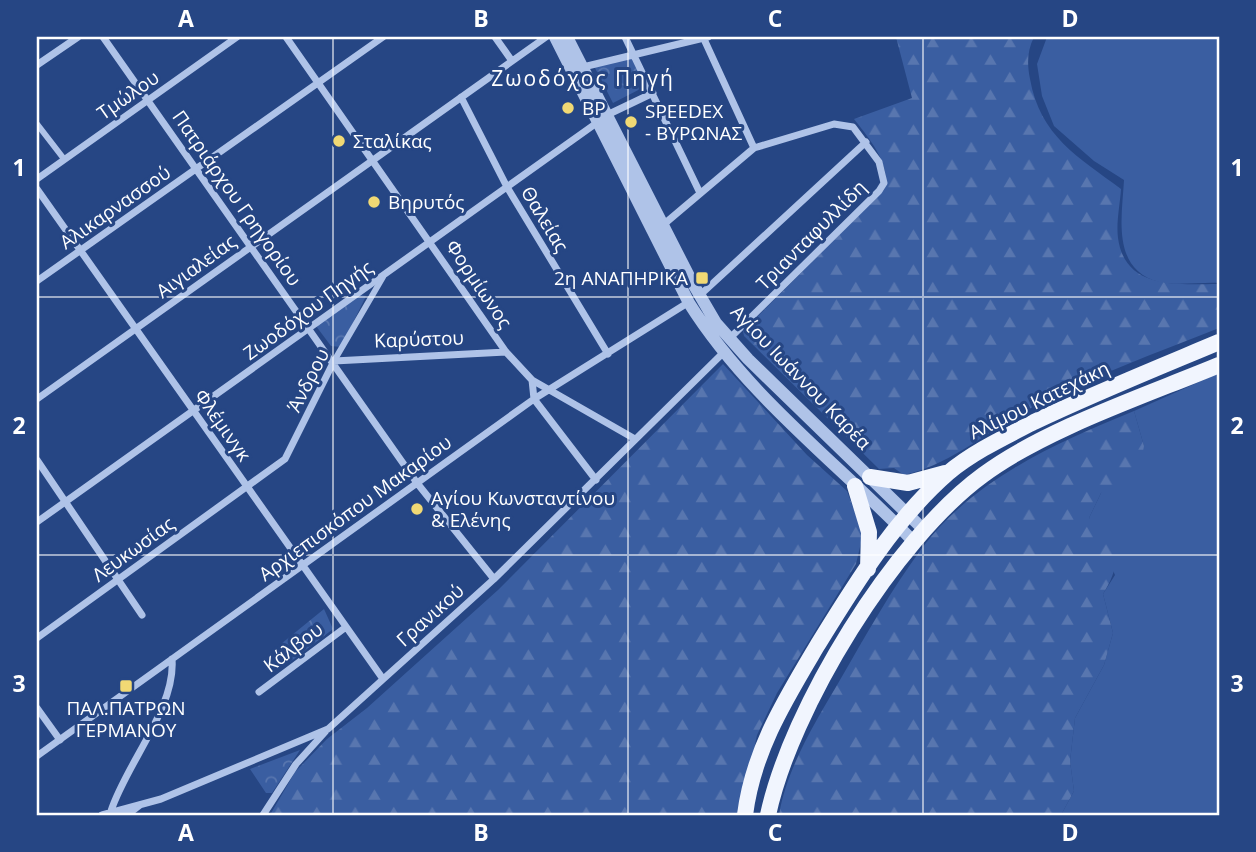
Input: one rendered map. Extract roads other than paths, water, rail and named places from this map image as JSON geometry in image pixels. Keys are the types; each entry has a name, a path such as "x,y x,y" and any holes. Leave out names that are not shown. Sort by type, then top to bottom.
{"main road":[{"name":"Αλίμου Κατεχάκη","path":"904,520 950,471 1003,438 1056,412 1219,342"},
{"name":"Αλίμου Κατεχάκη","path":"919,536 983,475 1014,456 1102,414 1219,365"},
{"path":"870,477 908,483 950,471"},
{"path":"855,486 868,524 868,569"},
{"path":"745,815 752,779 776,715 868,569 904,520"},
{"path":"768,815 785,753 799,723 842,647 919,536"}],"street":[{"path":"37,65 78,37"},
{"name":"Πατριάρχου Γρηγορίου","path":"103,37 418,483 494,579"},
{"name":"Τμώλου","path":"37,179 237,37"},
{"name":"Φορμίωνος","path":"286,37 506,352 532,380 635,439"},
{"name":"Αλικαρνασσού","path":"37,281 383,37"},
{"path":"495,37 512,61"},
{"name":"Αιγιαλείας","path":"37,400 546,37"},
{"name":"Αγίου Ιωάννου Καρέα","path":"555,37 663,225 694,299 870,477 919,536"},
{"name":"Αγίου Ιωάννου Καρέα","path":"567,37 583,67 602,118 724,352 777,411 855,486 904,520"},
{"path":"625,37 699,193"},
{"path":"583,67 705,37 754,148"},
{"name":"Ζωοδόχου Πηγής","path":"37,522 602,118 653,93"},
{"name":"Θαλείας","path":"461,97 508,187 608,355"},
{"path":"37,124 64,159"},
{"path":"663,225 754,148 834,124 853,127 866,142"},
{"name":"Αρχιεπισκόπου Μακαρίου","path":"37,756 549,388 608,355 694,299 866,142"},
{"name":"Τριανταφυλλίδη","path":"730,338 884,183 879,162 866,142"},
{"name":"Φλέμινγκ","path":"37,189 383,678"},
{"name":"Άνδρου","path":"246,486 285,458 334,361 384,275"},
{"name":"Καρύστου","path":"334,361 506,352"},
{"name":"Γρανικού","path":"102,815 140,805 328,729 494,579 724,352"},
{"path":"532,380 534,399 596,480"},
{"path":"37,460 142,615"},
{"name":"Λευκωσίας","path":"37,638 246,486"},
{"name":"Κάλβου","path":"259,692 346,627"},
{"path":"111,811 165,699 174,676 172,659"},
{"path":"37,708 60,740"},
{"path":"263,815 296,764 328,729"},
{"path":"127,815 140,805"}],"place":[{"name":"BP","path":"568,108"},
{"name":"SPEEDEX - ΒΥΡΩΝΑΣ","path":"631,122"},
{"name":"Σταλίκας","path":"339,141"},
{"name":"Βηρυτός","path":"374,202"},
{"name":"2η ΑΝΑΠΗΡΙΚΑ","path":"702,278"},
{"name":"Αγίου Κωνσταντίνου & Ελένης","path":"417,509"},
{"name":"ΠΑΛ.ΠΑΤΡΩΝ ΓΕΡΜΑΝΟΥ","path":"126,686"}],"district":[{"name":"Ζωοδόχος Πηγή","path":"583,79"}]}
